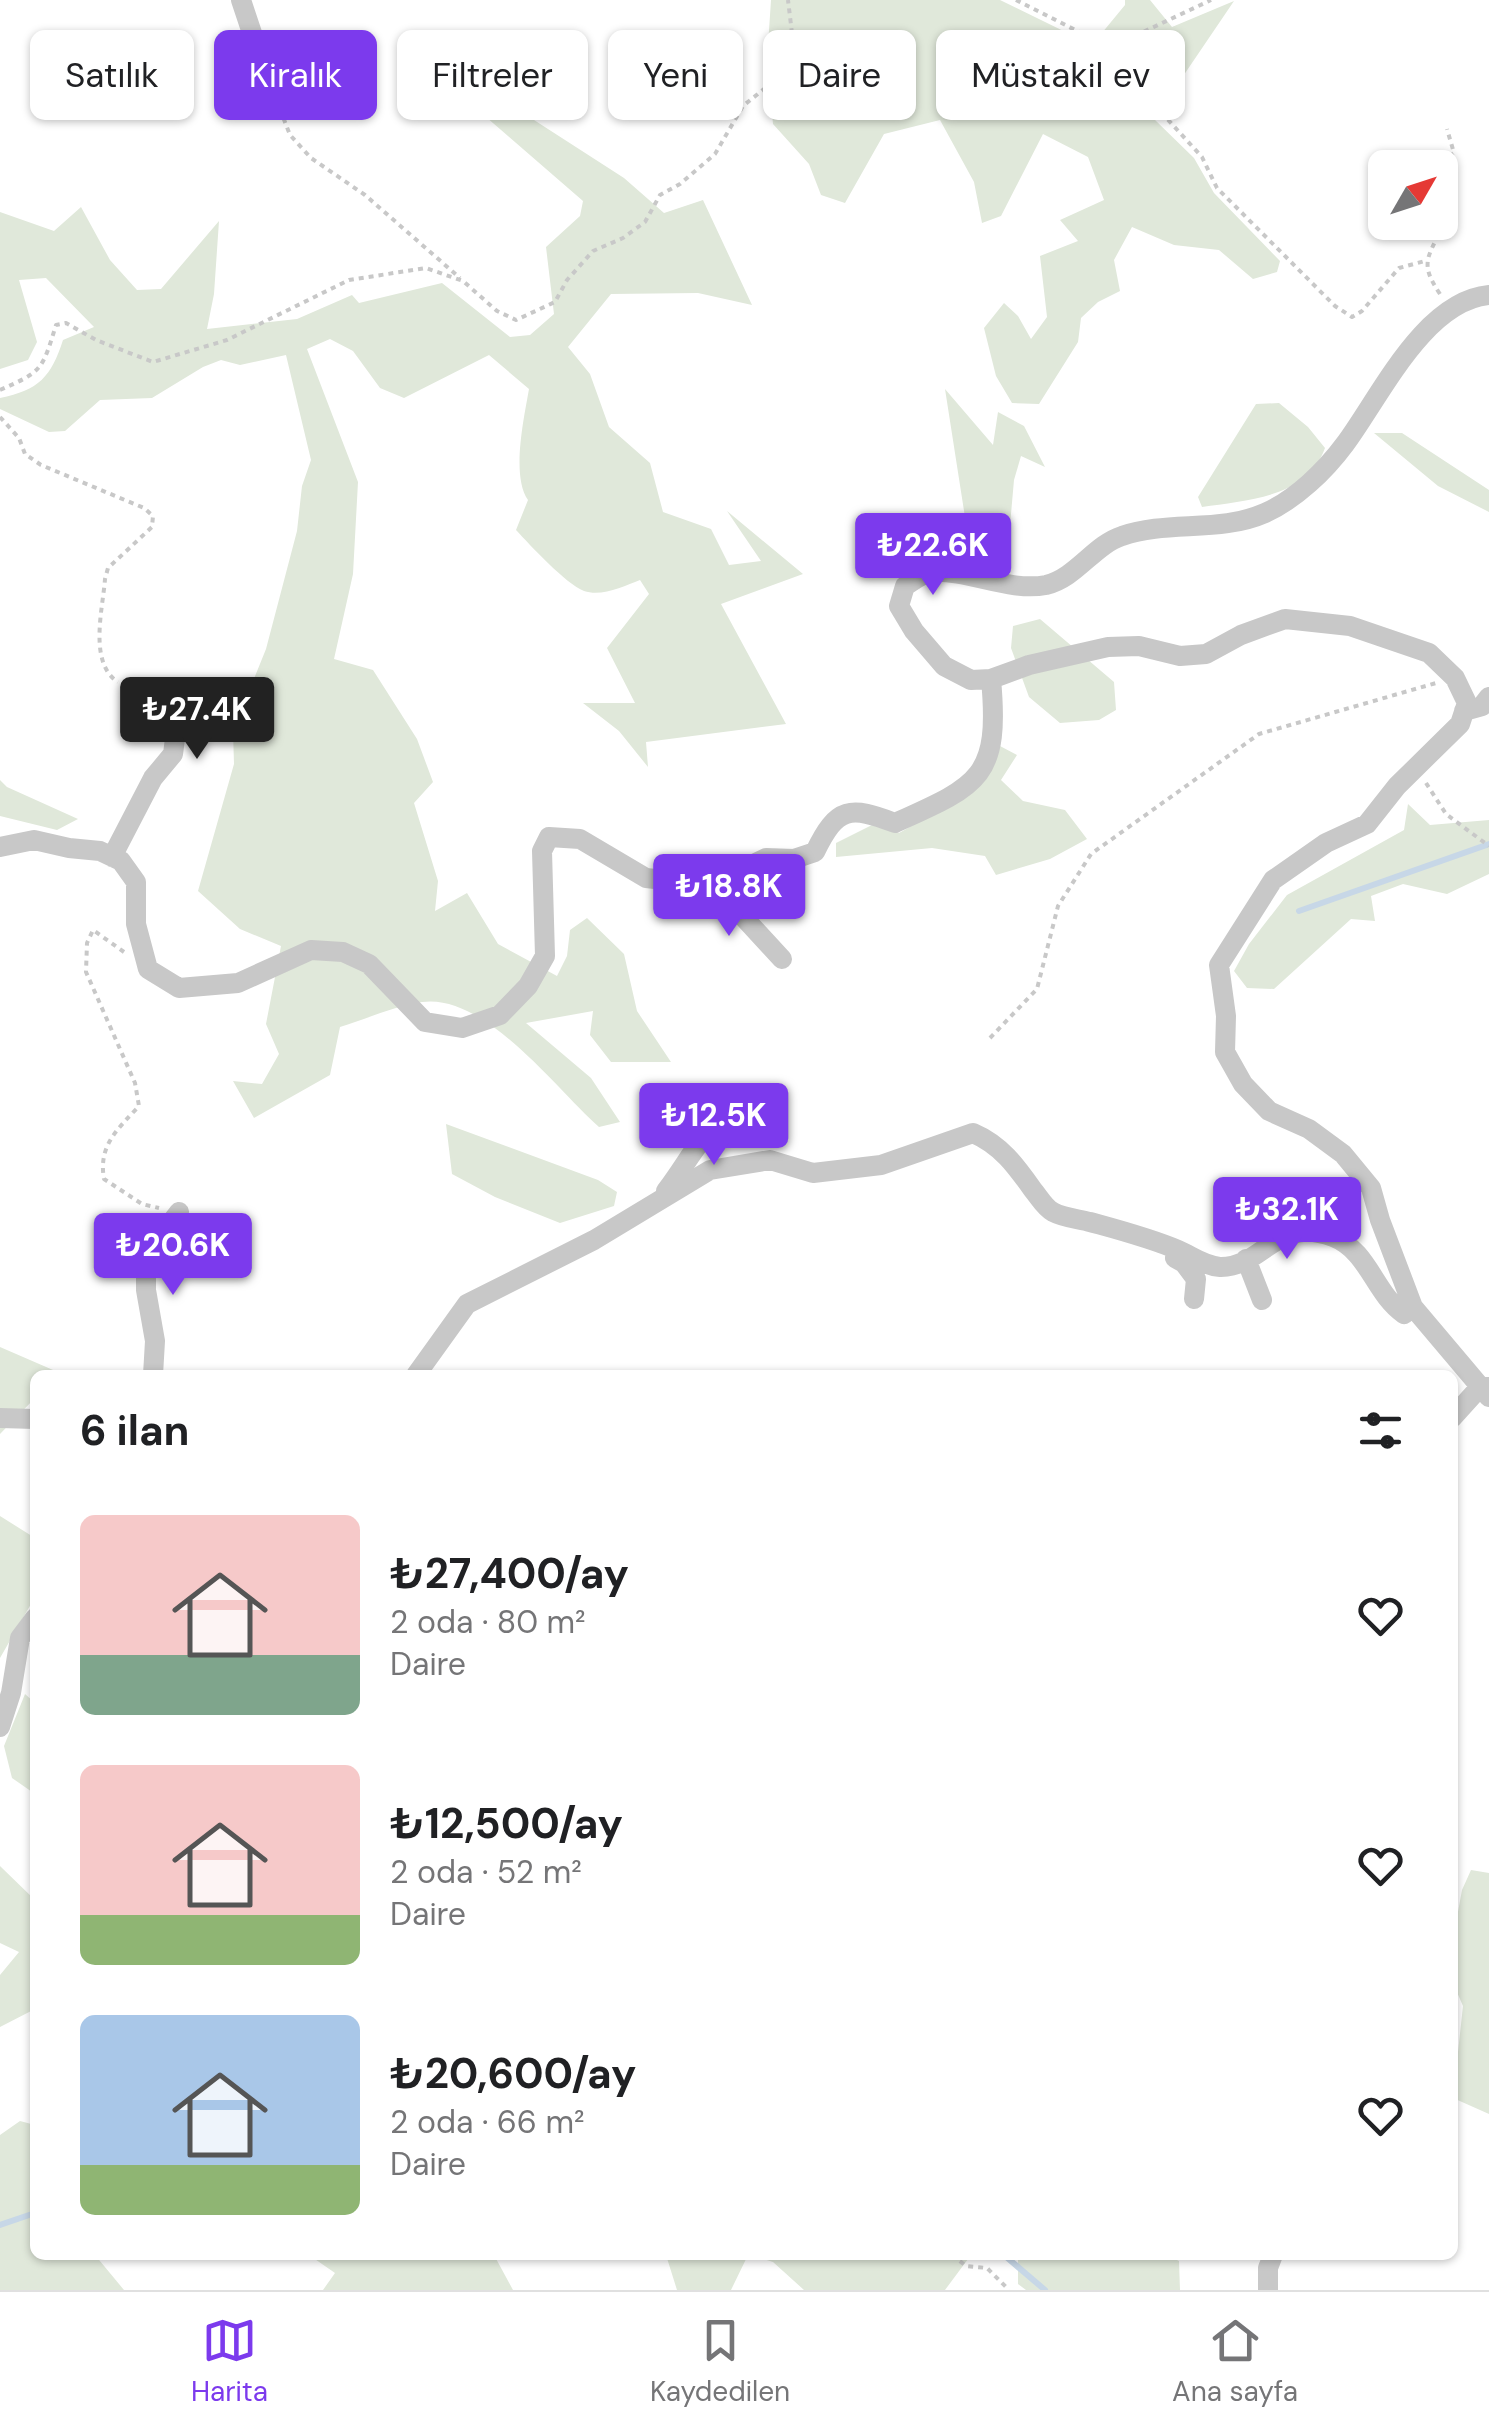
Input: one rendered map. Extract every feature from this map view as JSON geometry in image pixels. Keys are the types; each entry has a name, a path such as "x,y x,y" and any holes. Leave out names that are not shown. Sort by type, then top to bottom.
{"street":[{"path":"241,0 251,30"},
{"path":"1458,1413 1486,1390 1413,1307 1371,1188 1332,1146 1309,1129 1270,1111 1244,1084 1225,1052 1226,1016 1219,965 1272,880 1326,843 1366,824 1460,724 1467,704 1455,678 1429,653 1350,626 1285,619 1206,654 1180,656 1139,646 1108,647 1029,665 991,679 972,680 944,666 914,632 898,606 905,586 928,572 1045,585 1069,574 1117,537 1142,530 1197,526 1264,514 1314,480 1344,446 1409,352 1453,306 1489,295"},
{"path":"0,847 34,840 100,851 121,861 136,882 136,924 148,969 179,988 238,982 311,950 343,952 369,964 425,1022 462,1028 500,1015 528,986 545,956 542,850 549,837 580,839 646,878 713,884 766,858 794,859 815,852 828,825 844,812 866,812 896,823 953,797 986,766 994,740 991,679"},
{"path":"112,858 153,778 174,754 176,731 168,707 132,689"},
{"path":"1464,711 1482,706 1489,697"},
{"path":"713,884 782,959"},
{"path":"659,1201 706,1134 721,1129 771,1138"},
{"path":"420,1370 467,1304 576,1249 710,1170 770,1160 813,1173 881,1164 973,1133 990,1140 1006,1155 1054,1213 1144,1238 1222,1267 1246,1259 1288,1233 1310,1232 1334,1238 1357,1252 1388,1303 1404,1314 1413,1307"},
{"path":"152,1370 155,1341 146,1290 146,1255 179,1212"},
{"path":"1144,1238 1184,1263 1196,1279 1194,1300"},
{"path":"1246,1259 1262,1300"},
{"path":"0,1418 30,1419"},
{"path":"0,1727 12,1693 20,1638 30,1625"},
{"path":"1268,2290 1271,2260"}],"path":[{"path":"284,120 290,135 311,158 366,195 497,311 516,320 555,302 567,280 593,251 623,238 645,222 660,195 680,184 715,154 743,106 780,76 794,50 788,0"},
{"path":"1016,0 1076,30"},
{"path":"1148,30 1211,0"},
{"path":"1168,120 1202,157 1217,188 1335,306 1352,317 1362,311 1399,268 1425,261"},
{"path":"1447,129 1453,150"},
{"path":"1436,240 1425,261 1428,277 1447,312"},
{"path":"0,390 35,375 44,363 56,325 66,323 96,340 153,362 227,340 360,276 426,268 463,281"},
{"path":"0,418 19,438 24,454 41,465 144,508 153,516 152,527 108,568 105,579 100,652 111,678 132,689"},
{"path":"990,1038 1038,989 1058,906 1092,854 1259,734 1440,680 1438,671 1417,650"},
{"path":"1415,768 1446,814 1489,846"},
{"path":"148,969 93,930 87,943 86,972 135,1084 140,1106 111,1136 101,1162 104,1179 122,1192 142,1204 179,1212"},
{"path":"958,2260 966,2266 987,2268 1009,2290"}],"shaded area":[{"path":"771,0 1000,0 1061,30 936,30 936,120 940,120 884,134 845,203 821,195 809,164 773,120 916,120 916,30 769,30"},
{"path":"1125,0 1150,0 1172,27 1234,1 1185,73 1185,30 1104,30"},
{"path":"489,120 534,120 624,178 664,213 703,200 752,305 698,293 611,294 568,347 590,374 609,427 650,463 663,512 711,529 729,565 761,561 727,511 803,574 721,604 786,724 646,742 648,767 619,731 583,703 635,703 607,648 649,594 640,580 605,592 584,591 558,573 516,530 528,500 520,477 520,462 529,389 489,355 404,398 380,388 353,351 330,339 307,349 358,482 353,574 334,659 373,670 417,739 433,782 414,803 438,881 435,911 467,893 498,944 557,976 567,956 570,930 587,918 624,954 637,1011 671,1062 611,1062 590,1035 593,1011 526,1023 591,1078 620,1122 599,1127 541,1068 494,1028 470,1012 446,1003 422,1002 340,1027 330,1075 254,1118 233,1081 262,1084 279,1054 266,1024 281,946 240,929 198,891 234,764 233,731 266,649 311,460 286,355 240,365 221,360 152,398 100,400 65,431 49,432 0,409 0,398 25,391 42,380 54,364 63,340 94,327 46,278 19,280 37,342 28,360 0,369 0,212 54,231 81,207 110,260 137,290 161,289 219,221 214,294 207,329 297,319 352,295 359,303 442,283 510,337 530,335 554,314 546,247 580,216 583,201"},
{"path":"940,120 1155,120 1194,158 1214,193 1280,261 1277,272 1253,279 1219,250 1174,245 1132,227 1114,260 1120,291 1098,302 1081,318 1078,342 1039,404 1012,403 996,376 984,328 1004,303 1018,316 1031,339 1047,317 1040,256 1078,241 1060,220 1104,200 1088,157 1043,134 1001,216 982,223 974,182"},
{"path":"945,389 993,445 998,412 1024,426 1045,467 1021,456 1014,480 1008,548 997,560 957,551 967,530"},
{"path":"1279,403 1308,427 1325,448 1316,465 1305,477 1274,494 1202,507 1198,497 1256,404"},
{"path":"1374,433 1402,433 1489,490 1489,512 1438,486"},
{"path":"1040,619 1114,682 1116,710 1099,720 1060,723 1029,697 1011,648 1013,626"},
{"path":"1000,746 1017,755 1001,780 1023,801 1065,810 1087,839 1050,859 996,875 985,856 932,848 836,857 836,843 872,825 899,833 944,807 982,776"},
{"path":"0,780 7,787 78,819 57,830 0,816"},
{"path":"1408,804 1430,825 1489,820 1489,874 1447,894 1403,884 1371,896 1375,921 1351,919 1274,989 1247,988 1234,971 1249,944 1287,895 1404,830"},
{"path":"446,1124 598,1180 617,1192 614,1206 560,1223 495,1197 452,1174"},
{"path":"0,1347 53,1370 30,1370 30,1403 0,1434"},
{"path":"0,1516 30,1535 30,1606 0,1658"},
{"path":"25,1694 30,1698 30,1791 12,1778 4,1746"},
{"path":"0,1866 30,1895 30,2012 0,2027 0,1975 19,1952 0,1943"},
{"path":"1471,1870 1489,1873 1489,2114 1458,2100 1463,2006 1458,1994 1458,1912"},
{"path":"20,2121 30,2124 30,2260 99,2260 124,2290 0,2290 0,2135"},
{"path":"316,2260 497,2260 513,2290 323,2290 335,2273"},
{"path":"668,2260 746,2260 731,2290 677,2290"},
{"path":"767,2260 967,2260 945,2290 804,2290"},
{"path":"1018,2260 1179,2261 1180,2290 1026,2290 1018,2284"}],"waterway":[{"path":"1299,911 1489,844"},
{"path":"0,2225 30,2215"},
{"path":"1010,2260 1045,2290"}]}
